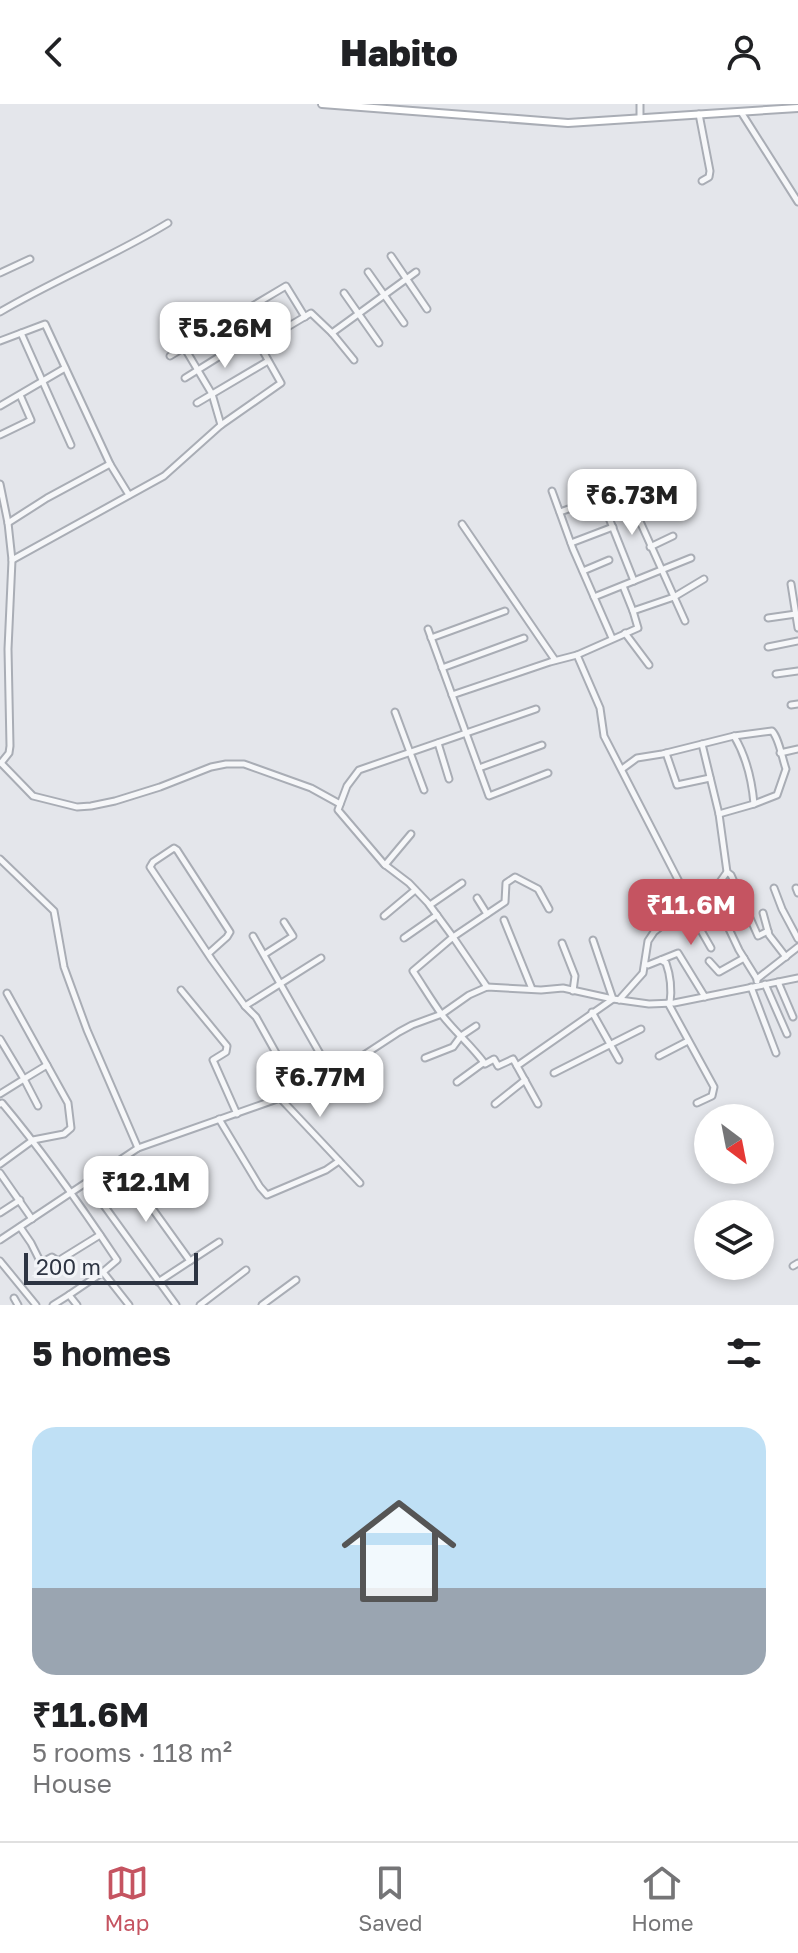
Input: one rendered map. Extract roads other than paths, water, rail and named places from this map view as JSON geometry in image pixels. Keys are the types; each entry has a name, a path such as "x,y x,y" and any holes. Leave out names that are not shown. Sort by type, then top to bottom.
{"street":[{"path":"322,104 568,123 798,108"},
{"path":"640,104 640,118"},
{"path":"741,112 798,202"},
{"path":"699,114 710,171 709,177 702,181"},
{"path":"0,312 168,223"},
{"path":"391,256 427,309"},
{"path":"0,273 30,259"},
{"path":"368,272 404,323"},
{"path":"332,333 416,272"},
{"path":"170,356 286,286 305,317"},
{"path":"344,293 379,343"},
{"path":"259,344 311,313 354,360"},
{"path":"12,560 164,476 221,425 281,383 259,344 249,338 234,317"},
{"path":"0,341 45,324 110,464 129,495"},
{"path":"21,333 71,445"},
{"path":"185,378 249,338"},
{"path":"184,347 212,394 221,425"},
{"path":"197,403 268,361"},
{"path":"0,406 65,368"},
{"path":"0,435 31,420 20,395"},
{"path":"8,523 110,464"},
{"path":"0,484 12,560 8,649 10,746 1,764 33,796 77,807 91,806 160,787 211,767 244,764 311,788 340,804"},
{"path":"552,491 612,638"},
{"path":"560,512 588,502"},
{"path":"603,503 634,581"},
{"path":"638,517 685,621"},
{"path":"462,524 555,660"},
{"path":"571,543 613,527"},
{"path":"650,547 673,536"},
{"path":"0,549 11,544"},
{"path":"594,597 691,558"},
{"path":"583,571 609,560"},
{"path":"633,611 674,597 704,579"},
{"path":"791,584 798,628"},
{"path":"452,695 577,655 638,628 623,586"},
{"path":"431,638 505,611"},
{"path":"768,618 796,614"},
{"path":"428,629 489,796 548,773"},
{"path":"625,633 649,665"},
{"path":"442,668 524,638"},
{"path":"768,647 798,641"},
{"path":"0,653 8,649"},
{"path":"577,655 600,708 604,736 711,948"},
{"path":"776,674 798,671"},
{"path":"0,700 8,694"},
{"path":"487,987 430,905 385,865 338,810 347,786 359,770 536,709"},
{"path":"395,712 424,790"},
{"path":"622,769 637,758 734,736 772,731 777,736 786,769 777,795 719,814"},
{"path":"734,736 752,784 754,804"},
{"path":"438,743 449,779"},
{"path":"702,744 719,814 727,872 758,936 768,931"},
{"path":"479,768 542,745"},
{"path":"780,753 798,749"},
{"path":"666,753 677,785 710,778"},
{"path":"385,865 411,834"},
{"path":"208,954 230,932 174,848 150,867 208,954 256,1017 296,1089"},
{"path":"0,859 54,911 64,967 87,1030 138,1148"},
{"path":"517,1066 592,1012 616,999 643,973 648,941 654,932 688,905 712,893 727,872"},
{"path":"483,1063 442,1014 413,971 453,937 505,902 506,883 515,877 538,889 549,909"},
{"path":"430,905 462,883"},
{"path":"774,888 798,939"},
{"path":"384,916 415,890"},
{"path":"712,893 755,984 776,1053"},
{"path":"477,898 487,914"},
{"path":"763,913 768,931 786,957"},
{"path":"404,938 437,915"},
{"path":"504,920 532,989"},
{"path":"265,954 293,936 284,922"},
{"path":"253,936 331,1073"},
{"path":"593,940 616,999"},
{"path":"562,943 575,976 573,991"},
{"path":"755,984 798,947"},
{"path":"645,964 678,953 705,997"},
{"path":"245,1006 321,958"},
{"path":"709,961 719,972 744,958"},
{"path":"661,960 666,963 670,974 672,987 669,1003 714,1087 712,1096 697,1103"},
{"path":"0,1240 138,1148 280,1098 344,1068 412,1025 442,1014 469,995 487,987 563,988 649,1004 705,997 755,984 798,978"},
{"path":"778,982 793,1017"},
{"path":"765,984 787,1034"},
{"path":"181,990 227,1046 226,1052 213,1060 237,1114"},
{"path":"0,1164 33,1140 64,1134 71,1128 68,1103 7,993"},
{"path":"592,1012 619,1060"},
{"path":"425,1058 453,1047 461,1036 476,1026"},
{"path":"554,1073 641,1029"},
{"path":"0,1039 38,1106"},
{"path":"659,1056 688,1041"},
{"path":"457,1082 483,1063 494,1059 498,1066 513,1059 538,1104"},
{"path":"0,1094 47,1065"},
{"path":"495,1104 525,1080"},
{"path":"280,1098 360,1183"},
{"path":"1,1102 33,1140 117,1260 53,1305"},
{"path":"219,1119 267,1195 326,1170 339,1161"},
{"path":"112,1167 121,1177"},
{"path":"0,1173 32,1219"},
{"path":"93,1191 114,1179 126,1176 131,1179 190,1261"},
{"path":"87,1182 176,1305"},
{"path":"0,1213 20,1200"},
{"path":"19,1227 41,1263 52,1257 58,1261 100,1235"},
{"path":"158,1282 219,1242"},
{"path":"0,1261 36,1305"},
{"path":"200,1305 246,1270"},
{"path":"103,1272 129,1305"},
{"path":"262,1305 296,1280"},
{"path":"69,1295 77,1305"},
{"path":"14,1298 18,1305"}]}
